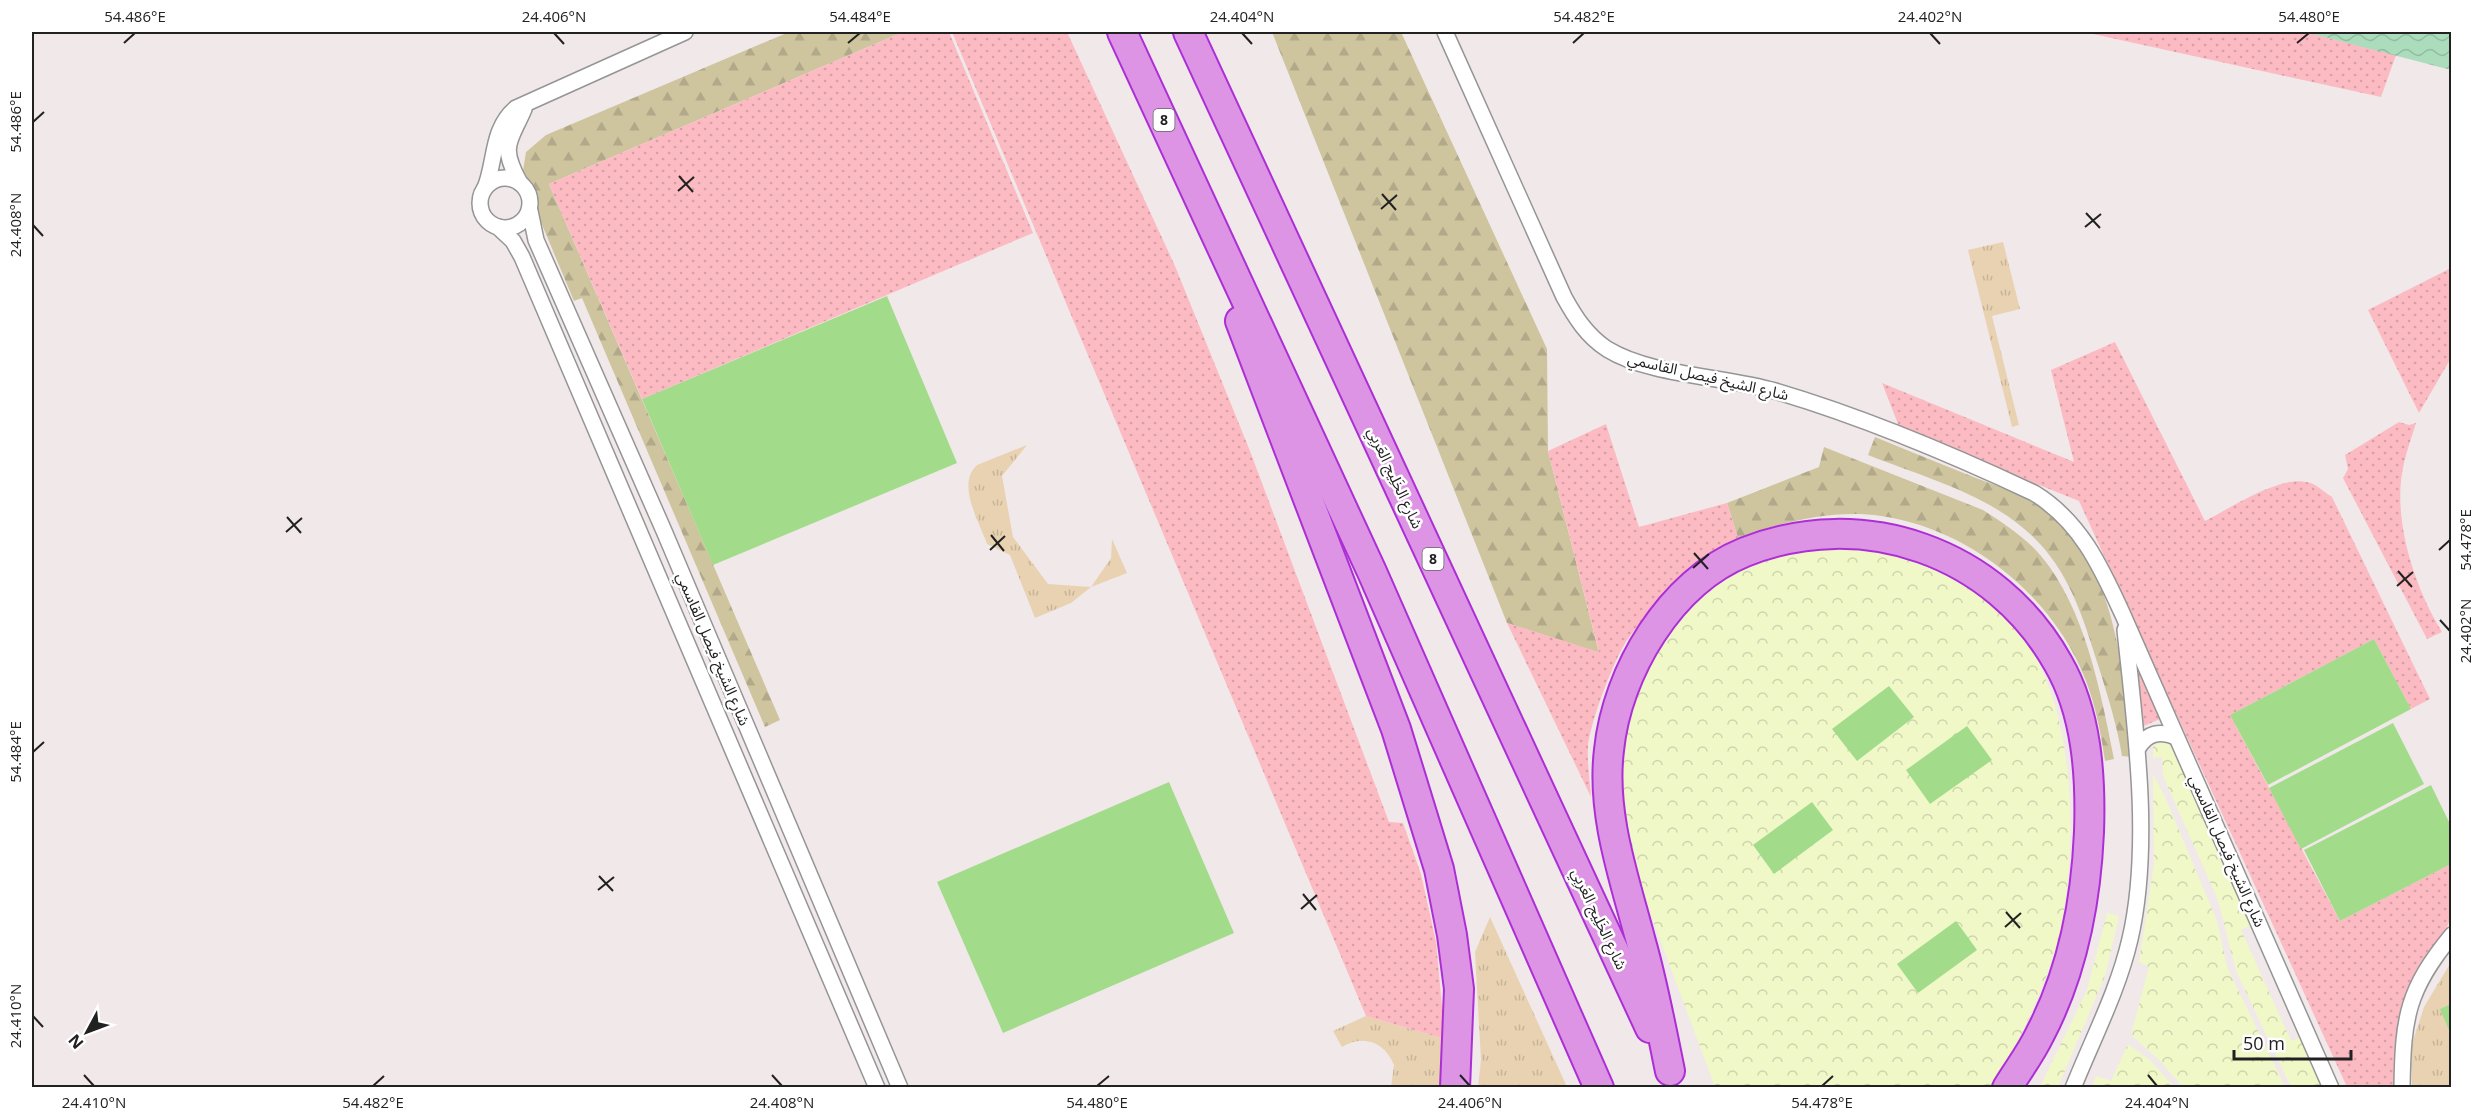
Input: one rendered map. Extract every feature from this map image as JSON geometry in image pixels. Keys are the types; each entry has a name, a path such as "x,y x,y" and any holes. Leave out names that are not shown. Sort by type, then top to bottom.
{"highway":[{"name":"8","path":"1122,32 1207,209 1372,572 1599,1088"},
{"name":"شارع الخَلِيج العَربِي","path":"1188,32 1674,1079"},
{"path":"1207,209 1248,348 1395,729 1439,869 1456,961 1459,1051 1455,1088"},
{"path":"1674,1079 1608,805 1608,752 1616,707 1644,643 1670,610 1701,579 1744,553 1768,545 1827,534 1854,535 1912,544 1941,554 1977,574 2016,607 2045,642 2060,665 2071,691 2086,745 2090,806 2088,864 2078,924 2065,973 2041,1034 2007,1088"}],"street":[{"path":"527,103 509,140 511,165 529,195 530,211 520,223 505,228 498,227 485,218 480,203 492,170 495,141 502,125 516,108 527,103 685,32"},
{"name":"شارع الشيخ فيصل القاسمي","path":"1445,32 1564,297 1575,317 1606,349 1627,359 1773,390 1807,401 2034,493 2051,503 2078,531 2101,567 2123,615 2331,1088"},
{"path":"485,188 490,183 505,178 520,183"},
{"name":"شارع الشيخ فيصل القاسمي","path":"530,211 536,240 664,531 900,1088"},
{"name":"شارع الشيخ فيصل القاسمي","path":"498,227 518,249 541,300 877,1088"},
{"name":"شارع الشيخ فيصل القاسمي","path":"2073,1088 2115,988 2130,938 2138,875 2138,748 2123,615"},
{"path":"2138,748 2147,737 2154,734 2162,733 2176,737"},
{"path":"2402,1088 2402,1038 2412,995 2422,974 2451,935"}],"green space":[{"path":"789,32 903,32 549,184 780,720 765,727 582,298 574,301 522,177 526,152 546,135"},
{"path":"1272,32 1401,32 1547,349 1548,451 1599,653 1507,623"},
{"path":"2003,242 2020,309 1992,316 2019,425 2012,427 1968,250"},
{"path":"887,296 957,463 713,565 642,399"},
{"path":"1875,437 2031,501 2064,528 2085,554 2100,585 2111,619 2125,689 2133,757 2122,756 2109,700 2083,621 2065,578 2053,559 2020,525 1983,501 1868,455"},
{"path":"1027,445 1002,476 1013,537 1048,584 1091,587 1071,603 1035,618 1010,555 987,544 969,492 971,473 977,465"},
{"path":"1824,447 1983,510 2014,531 2035,549 2056,577 2080,626 2097,679 2114,759 2105,761 2093,701 2072,650 2031,595 1977,552 1946,535 1914,523 1863,514 1808,518 1738,538 1727,503 1819,467"},
{"path":"1112,539 1127,573 1091,587 1111,558"},
{"path":"1855,539 1931,561 1948,570 2001,610 2029,645 2046,679 2058,718 2066,759 2070,800 2070,842 2068,881 2059,937 2044,982 2024,1030 1990,1087 1715,1087 1651,915 1619,811 1622,698 1676,608 1738,564"},
{"path":"2374,639 2411,709 2268,785 2230,715"},
{"path":"1889,686 1914,717 1857,761 1832,729"},
{"path":"2393,723 2424,784 2301,849 2269,788"},
{"path":"1967,726 1992,760 1930,804 1906,770"},
{"path":"2160,742 2167,743 2173,748 2252,925 2241,930 2291,1041 2302,1037 2325,1087 2291,1087 2236,971 2218,900 2163,776 2162,757 2153,758 2153,747"},
{"path":"2153,774 2165,797 2217,921 2227,967 2285,1087 2183,1087 2159,1060 2131,1035 2149,967 2139,962 2154,864"},
{"path":"1169,782 1234,933 1003,1033 937,882"},
{"path":"2431,785 2451,826 2451,864 2340,921 2304,850"},
{"path":"1812,802 1833,830 1774,874 1753,845"},
{"path":"2107,913 2119,916 2105,976 2058,1087 2040,1087 2087,990"},
{"path":"1490,917 1567,1087 1478,1087 1481,1060 1475,952"},
{"path":"1956,921 1977,950 1918,993 1897,964"},
{"path":"2451,962 2451,1004 2441,1009 2451,1035 2451,1087 2412,1087 2411,1047 2424,1007"},
{"path":"2451,1004 2451,1035 2440,1009"},
{"path":"1366,1016 1445,1039 1446,1087 1391,1087 1394,1065 1390,1057 1379,1046 1373,1042 1358,1041 1342,1047 1333,1031"},
{"path":"2128,1044 2150,1060 2174,1087 2092,1087 2096,1076 2111,1081"}],"sand":[{"path":"903,32 949,32 1033,233 642,399 549,184"},
{"path":"952,32 1067,32 1175,266 1250,451 1389,822 1403,823 1421,874 1436,942 1445,1039 1366,1016"},
{"path":"2084,32 2305,32 2396,55 2381,97"},
{"path":"2451,268 2451,358 2419,413 2368,310"},
{"path":"2115,342 2205,521 2243,500 2288,482 2301,481 2313,484 2332,497 2430,699 2411,709 2374,639 2230,715 2340,921 2451,864 2451,916 2444,936 2405,1000 2396,1043 2395,1087 2347,1087 2079,501 1900,429 1882,383 2074,462 2051,370"},
{"path":"2399,422 2409,425 2416,423 2404,463 2401,506 2403,528 2414,573 2442,632 2427,639 2343,478 2348,469 2345,455"},
{"path":"1606,424 1639,527 1727,503 1738,538 1654,609 1624,645 1593,722 1588,747 1591,797 1507,623 1599,652 1548,451"},
{"path":"2133,658 2160,719 2139,728"}],"water":[{"path":"2305,32 2451,32 2451,70"}]}
